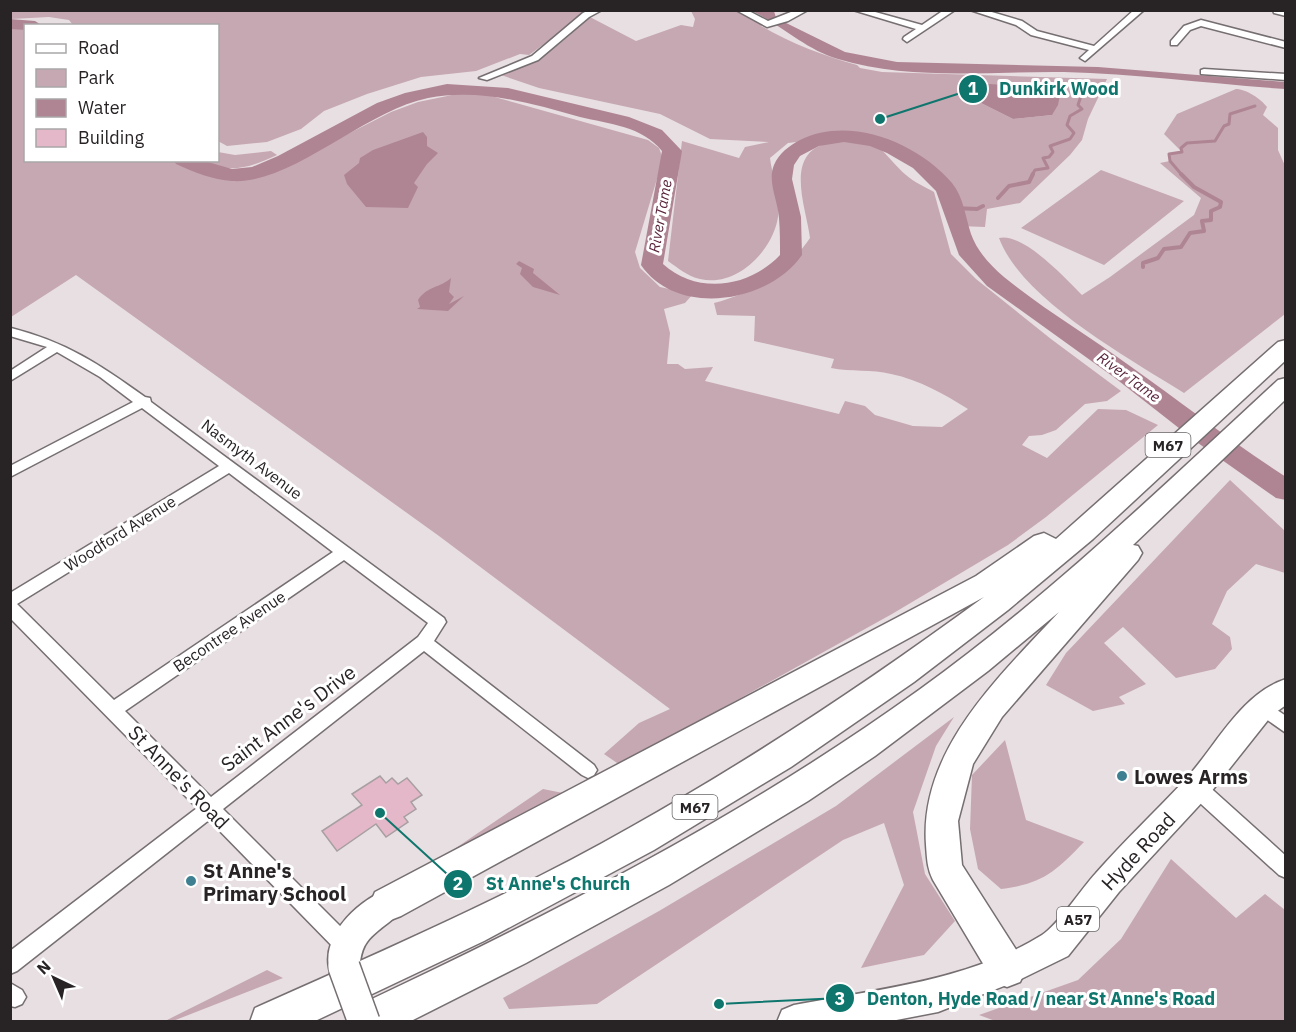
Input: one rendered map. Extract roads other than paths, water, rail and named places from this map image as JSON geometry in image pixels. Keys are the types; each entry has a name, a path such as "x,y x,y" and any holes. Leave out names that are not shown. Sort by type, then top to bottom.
{"highway":[{"name":"M67","path":"269,1022 471,929 642,839 779,757 903,673 998,602 1076,528 1286,347"},
{"name":"M67","path":"1007,969 945,869 941,821 958,761 991,708 1118,552 1286,385"},
{"name":"M67","path":"388,904 987,583 1076,528"},
{"name":"M67","path":"365,1022 501,958 665,871 833,768 941,691 1118,552"}],"main road":[{"path":"1279,10 1286,12"},
{"name":"Hyde Road","path":"794,1022 938,996 1007,969 1056,945 1108,882 1197,788 1278,708"},
{"path":"346,957 362,923 388,904"},
{"name":"St Anne's Road","path":"346,957 365,1022"}],"street":[{"path":"484,78 535,58 586,15 598,10"},
{"path":"740,10 764,23 771,23 804,10"},
{"path":"857,10 923,28"},
{"path":"908,39 951,10"},
{"path":"974,10 1019,23 1034,33 1095,49"},
{"path":"1085,58 1140,10"},
{"path":"1204,10 1196,20 1201,23 1258,41 1286,45"},
{"path":"1174,43 1187,28 1201,23"},
{"path":"1204,72 1223,69 1286,77"},
{"name":"Nasmyth Avenue","path":"11,332 57,346 145,401 438,622 424,642"},
{"path":"10,377 57,346"},
{"path":"10,472 145,401"},
{"name":"Woodford Avenue","path":"10,601 230,466"},
{"name":"Becontree Avenue","path":"113,710 345,552"},
{"name":"St Anne's Road","path":"10,607 113,710 346,957"},
{"path":"424,642 588,770"},
{"name":"Saint Anne's Drive","path":"10,964 207,808 424,642"},
{"path":"1197,788 1286,869"}],"water":[{"path":"752,11 774,11 776,18 845,52 897,62 1098,67 1285,82 1285,89 1092,73 922,73 866,66 826,55"},
{"path":"990,84 1061,90 1058,105 1052,115 1013,119 963,94 968,89"},
{"path":"423,132 427,137 427,146 438,153 414,183 418,187 408,208 366,207 347,184 344,175 359,163 360,158 373,150"},
{"path":"519,261 534,269 533,273 560,295 533,287 520,274 522,268 516,264"},
{"path":"451,278 449,292 454,297 449,304 464,296 448,311 417,309 420,307 418,300 422,295"}],"waterway":[{"name":"River Tame","path":"10,24 24,25"},
{"path":"1032,175 1035,170 1048,168 1043,158 1049,157 1053,152 1050,146 1070,139 1074,133 1067,125 1070,116 1082,109 1078,105 1081,96 1077,81"},
{"name":"River Tame","path":"188,162 224,174 241,175 259,172 371,113 398,101 426,93 467,89 487,90 548,102 634,124 655,134 664,142 672,151 652,265 676,284 690,289 719,291 748,285 775,271 791,255 790,217 782,179 784,165 793,152 814,141 844,136 874,141 920,164 944,187 951,198 961,235 970,255 995,281 1124,373 1207,437 1286,491"},
{"path":"1182,175 1170,161 1169,154 1182,152 1181,148 1187,143 1215,141 1224,126 1229,124 1230,114 1255,106"},
{"path":"998,198 1009,186 1029,182 1033,174"},
{"path":"1143,267 1143,263 1158,258 1164,249 1181,247 1190,233 1204,231 1202,221 1211,220 1211,211 1220,207 1221,202 1194,187 1182,175"},
{"path":"954,208 977,209 983,206"}],"place":[{"name":"Dunkirk Wood","path":"880,119"},
{"name":"Lowes Arms","path":"1122,776"},
{"name":"St Anne's Church","path":"380,813"},
{"name":"St Anne's Primary School","path":"191,881"},
{"name":"Denton, Hyde Road / near St Anne's Road","path":"719,1004"}]}
